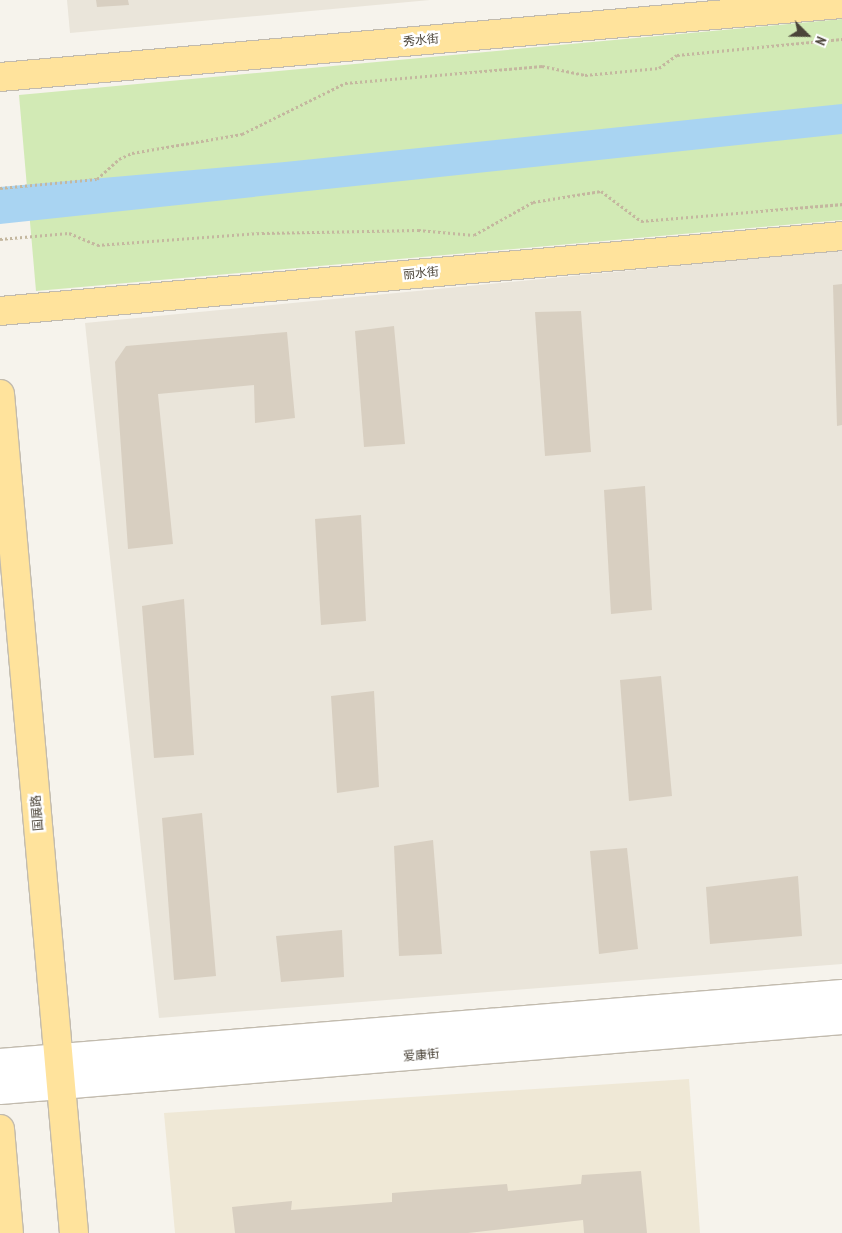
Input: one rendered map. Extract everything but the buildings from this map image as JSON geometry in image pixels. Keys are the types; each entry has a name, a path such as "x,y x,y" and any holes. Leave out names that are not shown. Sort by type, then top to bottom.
{"main road":[{"name":"秀水街","path":"0,76 842,4"},
{"name":"丽水街","path":"0,310 842,236"},
{"name":"国展路","path":"0,394 74,1233"},
{"path":"0,1129 9,1233"}],"street":[{"path":"0,1063 842,994"},
{"name":"爱康街","path":"0,1090 842,1020"}],"path":[{"path":"0,188 97,179 119,159 132,153 242,134 345,83 542,66 585,75 659,68 677,55 842,39"},
{"path":"0,239 69,233 97,244 262,233 418,230 474,235 533,202 601,191 641,221 842,204"}],"shaded area":[{"path":"67,0 430,0 70,33"},
{"path":"842,250 842,964 159,1018 85,323"},
{"path":"689,1079 700,1233 175,1233 164,1113"}],"green space":[{"path":"842,19 842,220 36,291 19,95"}],"water":[{"path":"842,104 842,134 0,224 0,187 285,162"}]}
